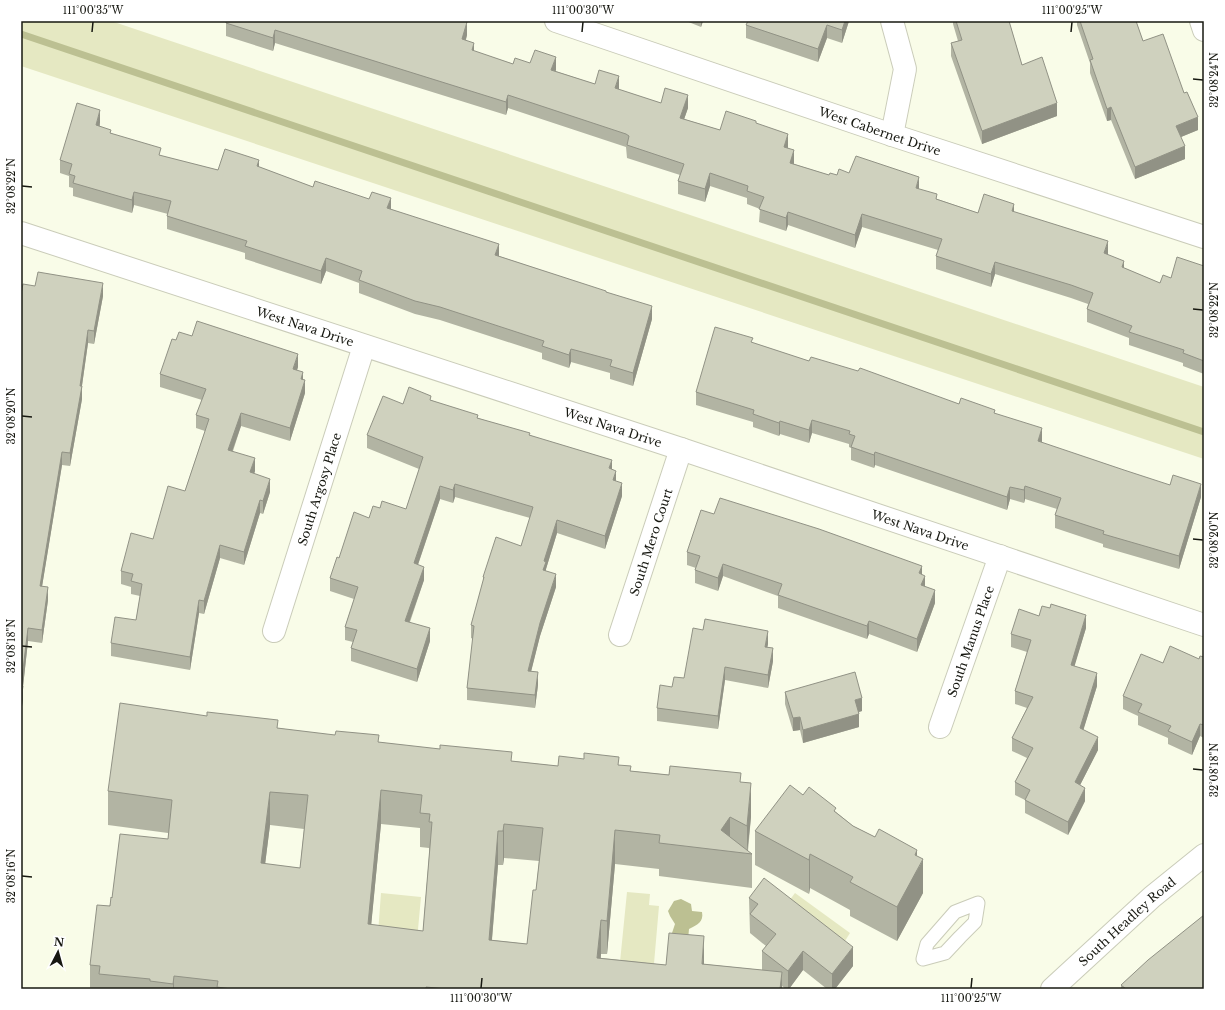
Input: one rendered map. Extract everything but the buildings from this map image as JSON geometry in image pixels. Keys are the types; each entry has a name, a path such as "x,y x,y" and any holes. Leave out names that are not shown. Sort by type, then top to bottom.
{"street":[{"name":"West Cabernet Drive","path":"556,21 892,135 1204,237"},
{"path":"892,21 905,69 892,135"},
{"path":"1201,21 1204,30"},
{"name":"West Nava Drive","path":"21,233 681,449 1204,625"},
{"name":"South Argosy Place","path":"274,631 364,346"},
{"name":"South Mero Court","path":"620,635 681,449"},
{"name":"South Manus Place","path":"940,727 1000,556"},
{"name":"South Headley Road","path":"1052,989 1152,897 1204,855"}],"lane":[{"path":"978,903 975,922 960,938 945,953 923,959 926,944 955,912 978,903"}],"shaded area":[{"path":"21,21 111,21 1204,387 1204,459 21,66"},
{"path":"627,892 650,894 649,905 659,906 653,975 619,972"},
{"path":"381,893 421,897 416,951 377,947"},
{"path":"795,893 850,933 845,941 789,901"},
{"path":"681,899 691,904 692,911 702,912 702,918 701,921 689,929 688,940 673,941 672,933 675,924 668,911 674,901"}],"waterway":[{"path":"21,34 1204,432"}]}
